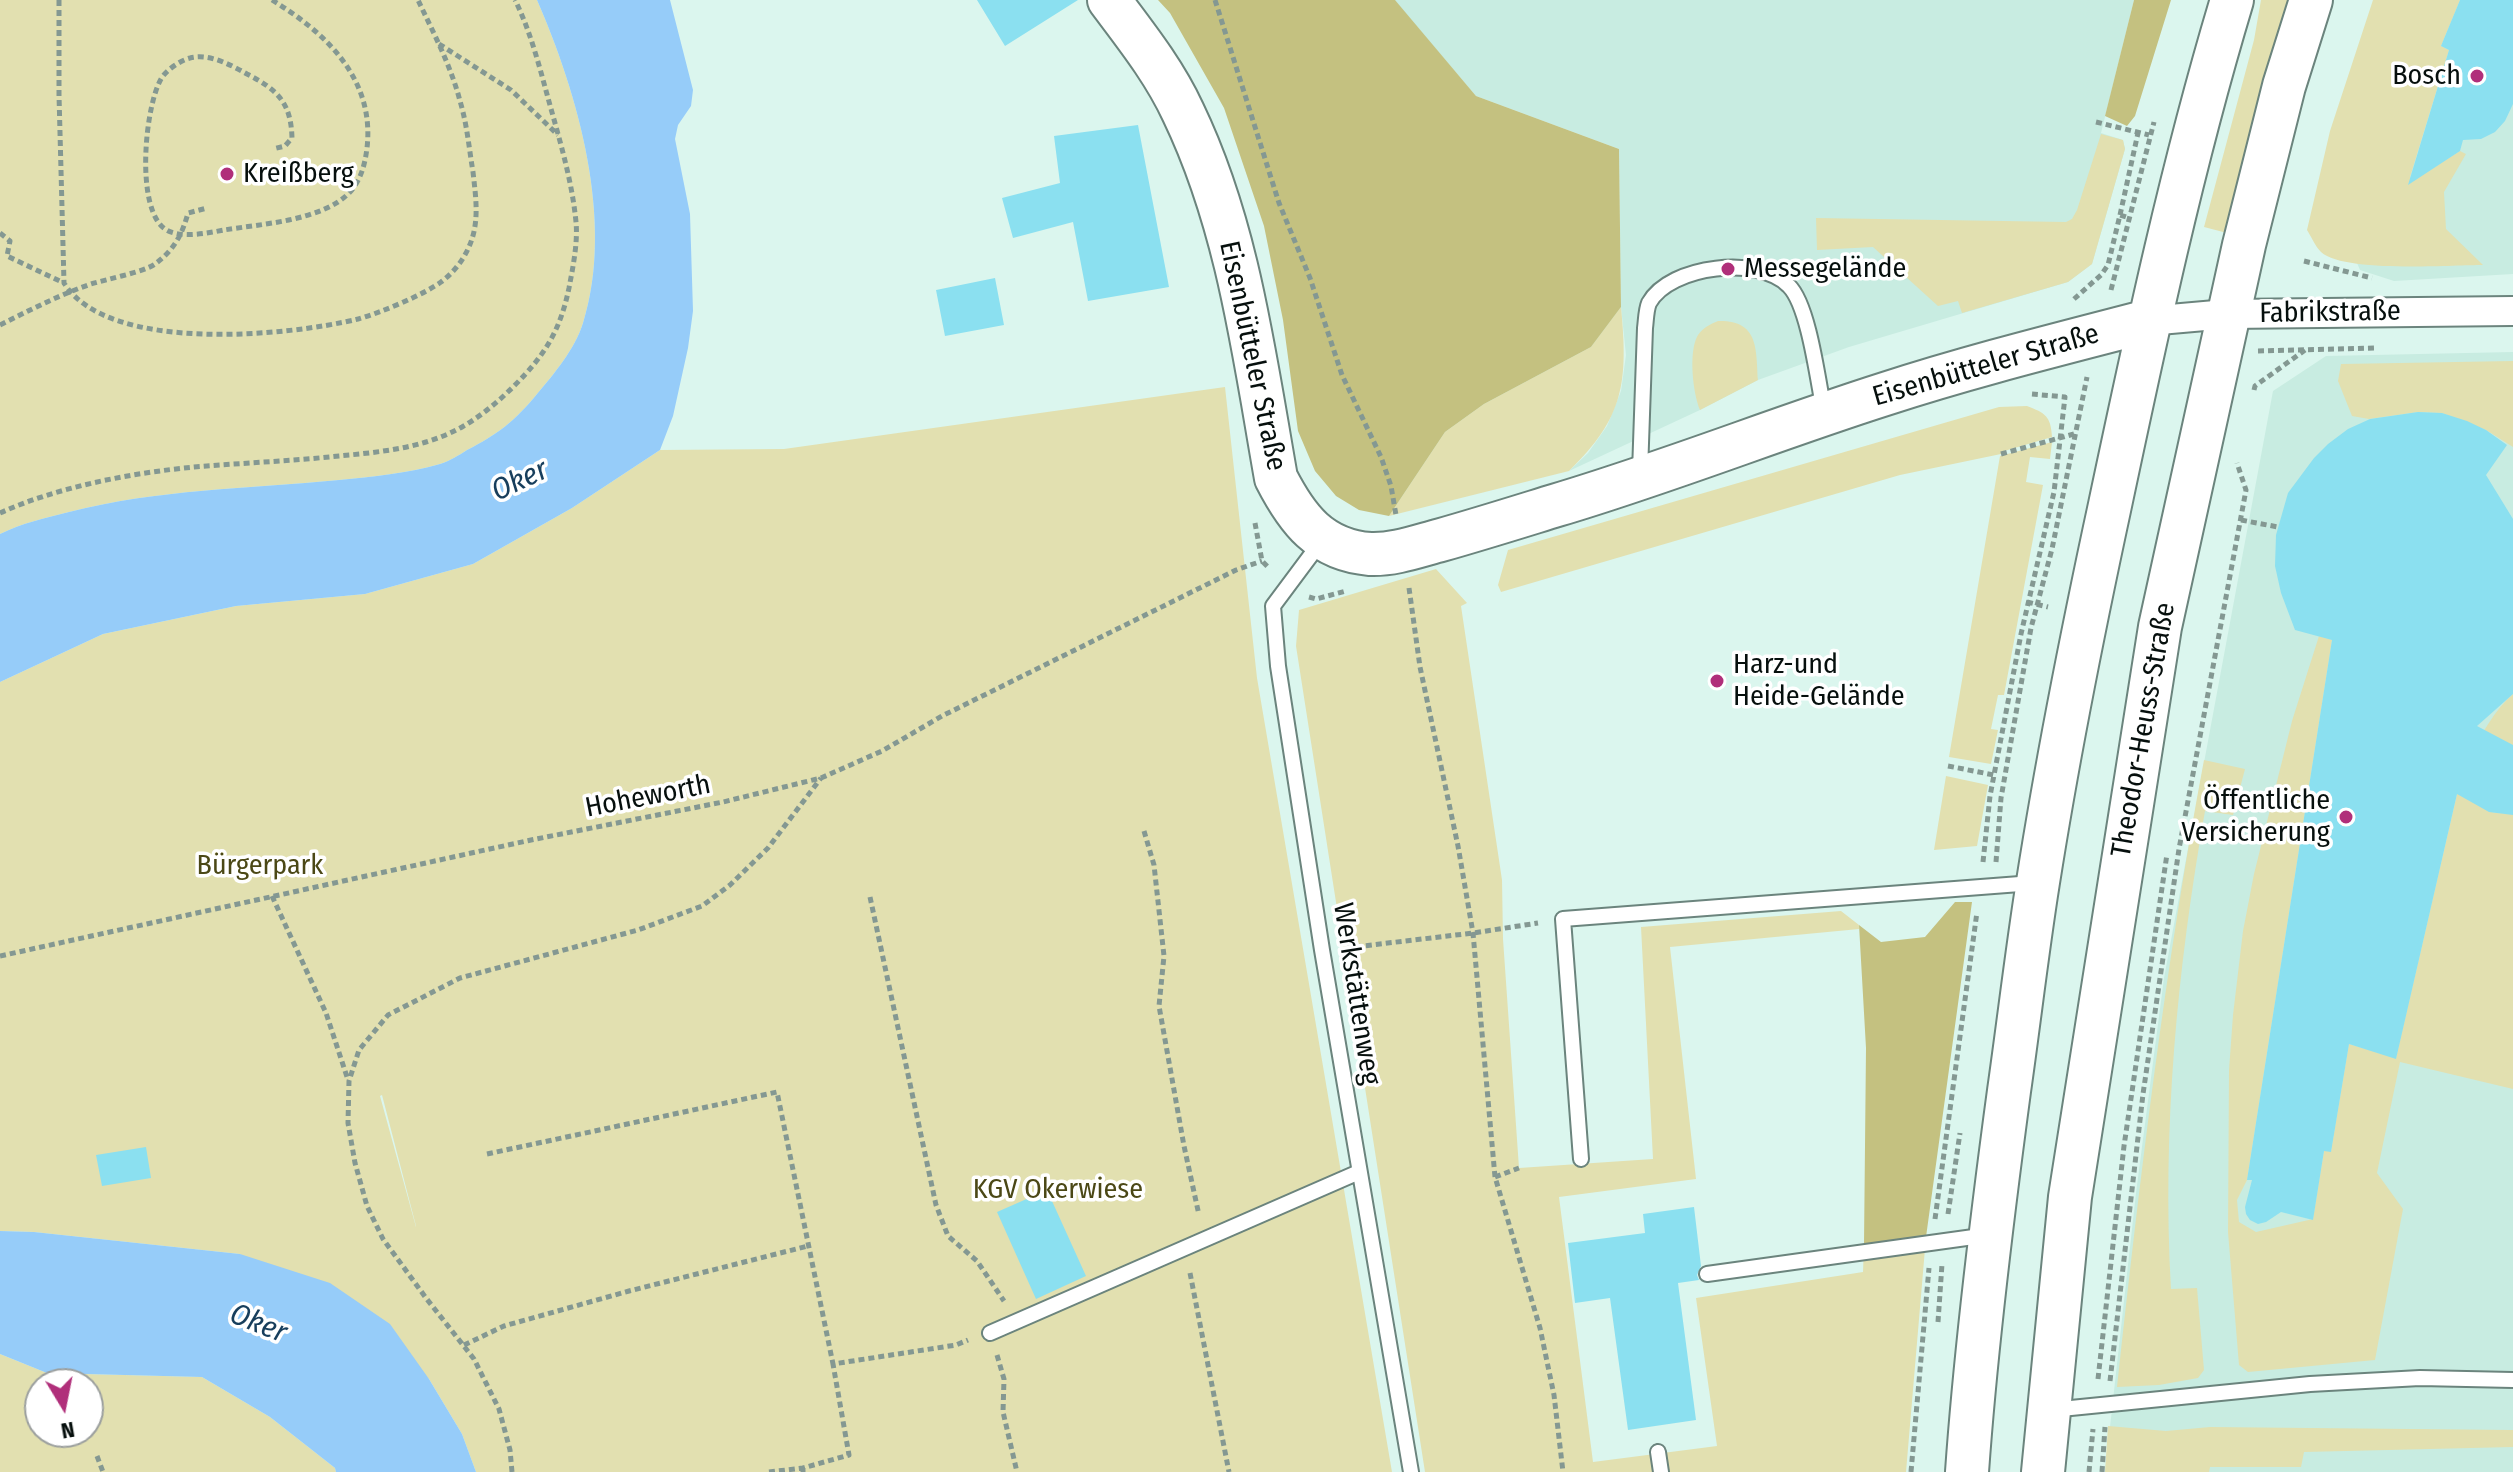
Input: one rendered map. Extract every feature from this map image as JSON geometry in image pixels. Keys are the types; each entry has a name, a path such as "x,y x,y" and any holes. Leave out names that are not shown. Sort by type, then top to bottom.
{"main road":[{"name":"Eisenbütteler Straße","path":"1109,0 1165,77 1206,165 1244,300 1276,478 1289,504 1304,523 1323,539 1345,549 1405,562 1882,394 2148,321"},
{"path":"1967,1472 1990,1234 2038,882 2087,612 2148,321 2232,0"},
{"name":"Theodor-Heuss-Straße","path":"2043,1472 2070,1197 2160,627 2227,314 2284,86 2311,0"}],"street":[{"name":"Fabrikstraße","path":"2148,321 2227,314 2513,311"}],"lane":[{"path":"1640,480 1645,328 1649,304 1665,286 1698,271 1747,269 1771,274 1790,287 1807,324 1824,415"},
{"name":"Werkstättenweg","path":"1323,539 1273,606 1278,666 1322,950 1411,1472"},
{"path":"1581,1159 1563,919 2038,882"},
{"path":"990,1333 1359,1172"},
{"path":"1707,1274 1990,1234"},
{"path":"2048,1410 2310,1384 2420,1378 2513,1380"},
{"path":"1658,1452 1661,1472"}],"path":[{"path":"59,0 64,283 69,292 85,305 109,318 136,327 186,333 244,334 330,324 383,310 440,282 458,266 468,249 477,224 467,129 460,98 418,0"},
{"path":"272,0 333,47 359,86 368,134 360,177 349,194 325,208 259,226 182,234 167,231 158,223 145,181 149,117 161,77 175,65 190,58 208,58 230,64 278,93 292,119 292,138 285,146 273,149"},
{"path":"0,513 22,503 106,481 191,467 287,462 412,446 460,428 480,415 528,372 547,347 563,317 572,272 576,225 558,136 537,61 515,0"},
{"path":"1215,0 1279,203 1310,278 1342,375 1381,457 1391,486 1420,667 1473,933 1495,1177 1540,1328 1554,1395 1563,1472"},
{"path":"437,43 511,90 558,136"},
{"path":"2096,122 2149,135 2108,299"},
{"path":"2071,302 2108,265 2138,133"},
{"path":"0,325 69,292 116,275 152,267 170,252 182,234 188,213 207,208"},
{"path":"2120,215 2129,218"},
{"path":"0,233 10,241 7,256 64,283"},
{"path":"2304,261 2376,279"},
{"path":"2255,386 2306,350"},
{"path":"1911,1472 1931,1243 1972,958 1990,796 2027,602 2054,492 2065,397"},
{"path":"2001,454 2074,434 2080,404"},
{"path":"2102,1472 2143,1094 2179,849 2246,490 2237,462"},
{"path":"2241,520 2278,527"},
{"name":"Hoheworth","path":"0,956 531,840 723,802 821,778 882,751 942,716 1223,577 1262,561"},
{"path":"2027,602 2048,607"},
{"path":"1948,766 1994,775"},
{"path":"512,1472 510,1450 499,1409 474,1359 383,1239 367,1206 348,1123 349,1081 359,1050 388,1015 460,978 638,930 702,906 730,885 768,848 821,778"},
{"path":"1990,796 2015,800"},
{"path":"1144,831 1154,865 1164,956 1159,1006 1184,1146 1205,1239"},
{"path":"272,896 326,1013 349,1081"},
{"path":"870,897 936,1205 948,1236 977,1261 1003,1300 1009,1324"},
{"path":"1322,950 1473,933 1563,919"},
{"path":"487,1154 777,1092 849,1455 803,1470 769,1472"},
{"path":"1495,1177 1519,1168"},
{"path":"464,1346 504,1326 808,1246"},
{"path":"1185,1248 1229,1472"},
{"path":"833,1364 956,1345 990,1333 1004,1379 1003,1412 1017,1472"},
{"path":"97,1456 103,1472"}],"shaded area":[{"path":"1158,0 1395,0 1476,96 1619,149 1621,307 1591,347 1484,404 1445,432 1389,516 1359,510 1336,496 1315,471 1298,431 1283,320 1264,226 1224,108 1170,13"},
{"path":"1394,0 2134,0 2101,133 2123,140 2125,149 2092,264 2068,282 1849,347 1758,380 1569,471 1588,453 1607,426 1621,391 1626,355 1621,307 1619,149 1476,96"},
{"path":"2134,0 2171,0 2135,116 2127,126 2105,116"},
{"path":"2405,0 2513,0 2513,274 2394,281 2360,270 2345,235"},
{"path":"2513,352 2513,1472 2105,1472 2164,978 2273,391 2326,356"},
{"path":"1955,902 1972,902 1926,1237 1864,1244 1866,1048 1859,925 1881,942 1925,937"}],"green space":[{"path":"0,0 537,0 578,117 593,201 595,243 592,284 583,323 569,352 514,419 488,439 440,464 364,478 203,491 102,504 42,519 0,534"},
{"path":"2261,0 2289,0 2227,233 2204,227 2254,40"},
{"path":"2373,0 2460,0 2441,46 2449,50 2410,177 2411,182 2460,151 2466,154 2444,192 2446,229 2483,265 2351,263 2333,259 2321,252 2307,230 2330,131"},
{"path":"2101,134 2123,140 2125,149 2092,264 2068,282 1962,313 1958,301 1938,306 1873,247 1817,250 1816,218 2066,222 2077,210"},
{"path":"1621,307 1624,356 1619,396 1602,433 1569,471 1389,516 1445,432 1484,404 1591,347"},
{"path":"1718,321 1741,325 1753,338 1758,380 1700,410 1695,394 1693,351 1702,330"},
{"path":"2513,361 2513,447 2486,430 2442,413 2418,412 2369,419 2352,416 2338,381 2341,364"},
{"path":"1225,387 1257,678 1392,1472 476,1472 462,1434 429,1379 240,1254 0,1231 0,682 103,634 236,606 365,594 473,564 572,508 660,450 784,449","holes":["382,1095 416,1227 380,1096"]},
{"path":"2027,406 2046,416 2052,437 2001,454 1900,475 1501,592 1498,585 1508,550 1999,407"},
{"path":"2052,442 2050,459 2030,457 2026,482 2043,485 2004,695 1998,695 1991,729 1998,730 1991,764 1949,757 2000,456"},
{"path":"1436,569 1467,603 1461,606 1502,880 1503,939 1519,1168 1653,1159 1641,927 1841,911 1859,925 1859,929 1670,947 1696,1179 1559,1197 1593,1462 1717,1446 1696,1298 1863,1272 1864,1244 1926,1237 1906,1472 1425,1472 1296,646 1299,610"},
{"path":"2319,636 2332,640 2247,1180 2237,1200 2239,1222 2256,1232 2313,1219 2324,1151 2331,1151 2349,1044 2396,1058 2458,790 2488,811 2513,811 2513,1089 2400,1062 2377,1173 2403,1209 2375,1360 2248,1372 2239,1365 2228,1232 2229,1070 2233,1015 2243,931 2254,874 2292,721"},
{"path":"2513,694 2513,745 2471,755 2494,715"},
{"path":"2204,760 2245,769 2233,815 2205,811 2187,930 2174,1050 2169,1169 2171,1289 2197,1288 2204,1370 2198,1378 2159,1385 2117,1387 2154,1072"},
{"path":"1946,776 1988,785 1977,846 1934,850"},
{"path":"0,1354 35,1368 24,1368 24,1448 104,1448 104,1374 202,1377 270,1417 335,1468 336,1472 0,1472"},
{"path":"2108,1426 2166,1431 2210,1427 2513,1430 2513,1447 2304,1452 2301,1467 2210,1467 2209,1472 2105,1472"}],"water":[{"name":"Oker","path":"537,0 670,0 693,90 691,106 678,125 675,139 690,214 693,311 673,416 660,450 572,508 473,564 365,594 236,606 103,634 0,682 0,534 42,519 102,504 203,491 364,478 440,464 497,433 521,412 550,378 569,352 583,323 592,284 595,243 593,201 578,117"},
{"name":"Oker","path":"0,1231 240,1254 330,1283 390,1324 429,1379 462,1434 476,1472 336,1472 335,1468 270,1417 202,1377 104,1374 104,1368 35,1368 0,1354"}],"building":[{"path":"977,0 1078,0 1005,46"},
{"name":"Bosch","path":"2460,0 2513,0 2513,104 2505,121 2495,132 2481,139 2463,140 2460,151 2408,185 2449,50 2441,46"},
{"path":"1138,125 1169,287 1088,301 1073,222 1013,238 1002,198 1060,183 1054,136"},
{"path":"995,278 1004,325 945,336 936,290"},
{"name":"Öffentliche Versicherung","path":"2418,412 2442,413 2467,421 2507,445 2486,475 2513,519 2513,694 2477,726 2513,745 2513,815 2489,812 2457,794 2396,1059 2349,1044 2331,1152 2324,1151 2313,1220 2281,1212 2258,1224 2246,1214 2252,1180 2247,1180 2332,640 2295,630 2275,566 2276,535 2288,493 2328,444 2348,429 2370,419"},
{"path":"146,1147 151,1178 102,1186 96,1155"},
{"path":"1047,1190 1086,1276 1036,1299 997,1212"},
{"path":"1694,1207 1701,1266 1697,1275 1699,1280 1678,1283 1696,1420 1628,1430 1610,1298 1575,1303 1568,1243 1645,1233 1643,1214"}],"place":[{"name":"Bosch","path":"2477,76"},
{"name":"Kreißberg","path":"227,174"},
{"name":"Messegelände","path":"1728,269"},
{"name":"Harz-und Heide-Gelände","path":"1717,681"},
{"name":"Öffentliche Versicherung","path":"2346,817"}],"park label":[{"name":"Bürgerpark","path":"260,866"},
{"name":"KGV Okerwiese","path":"1058,1190"}]}
